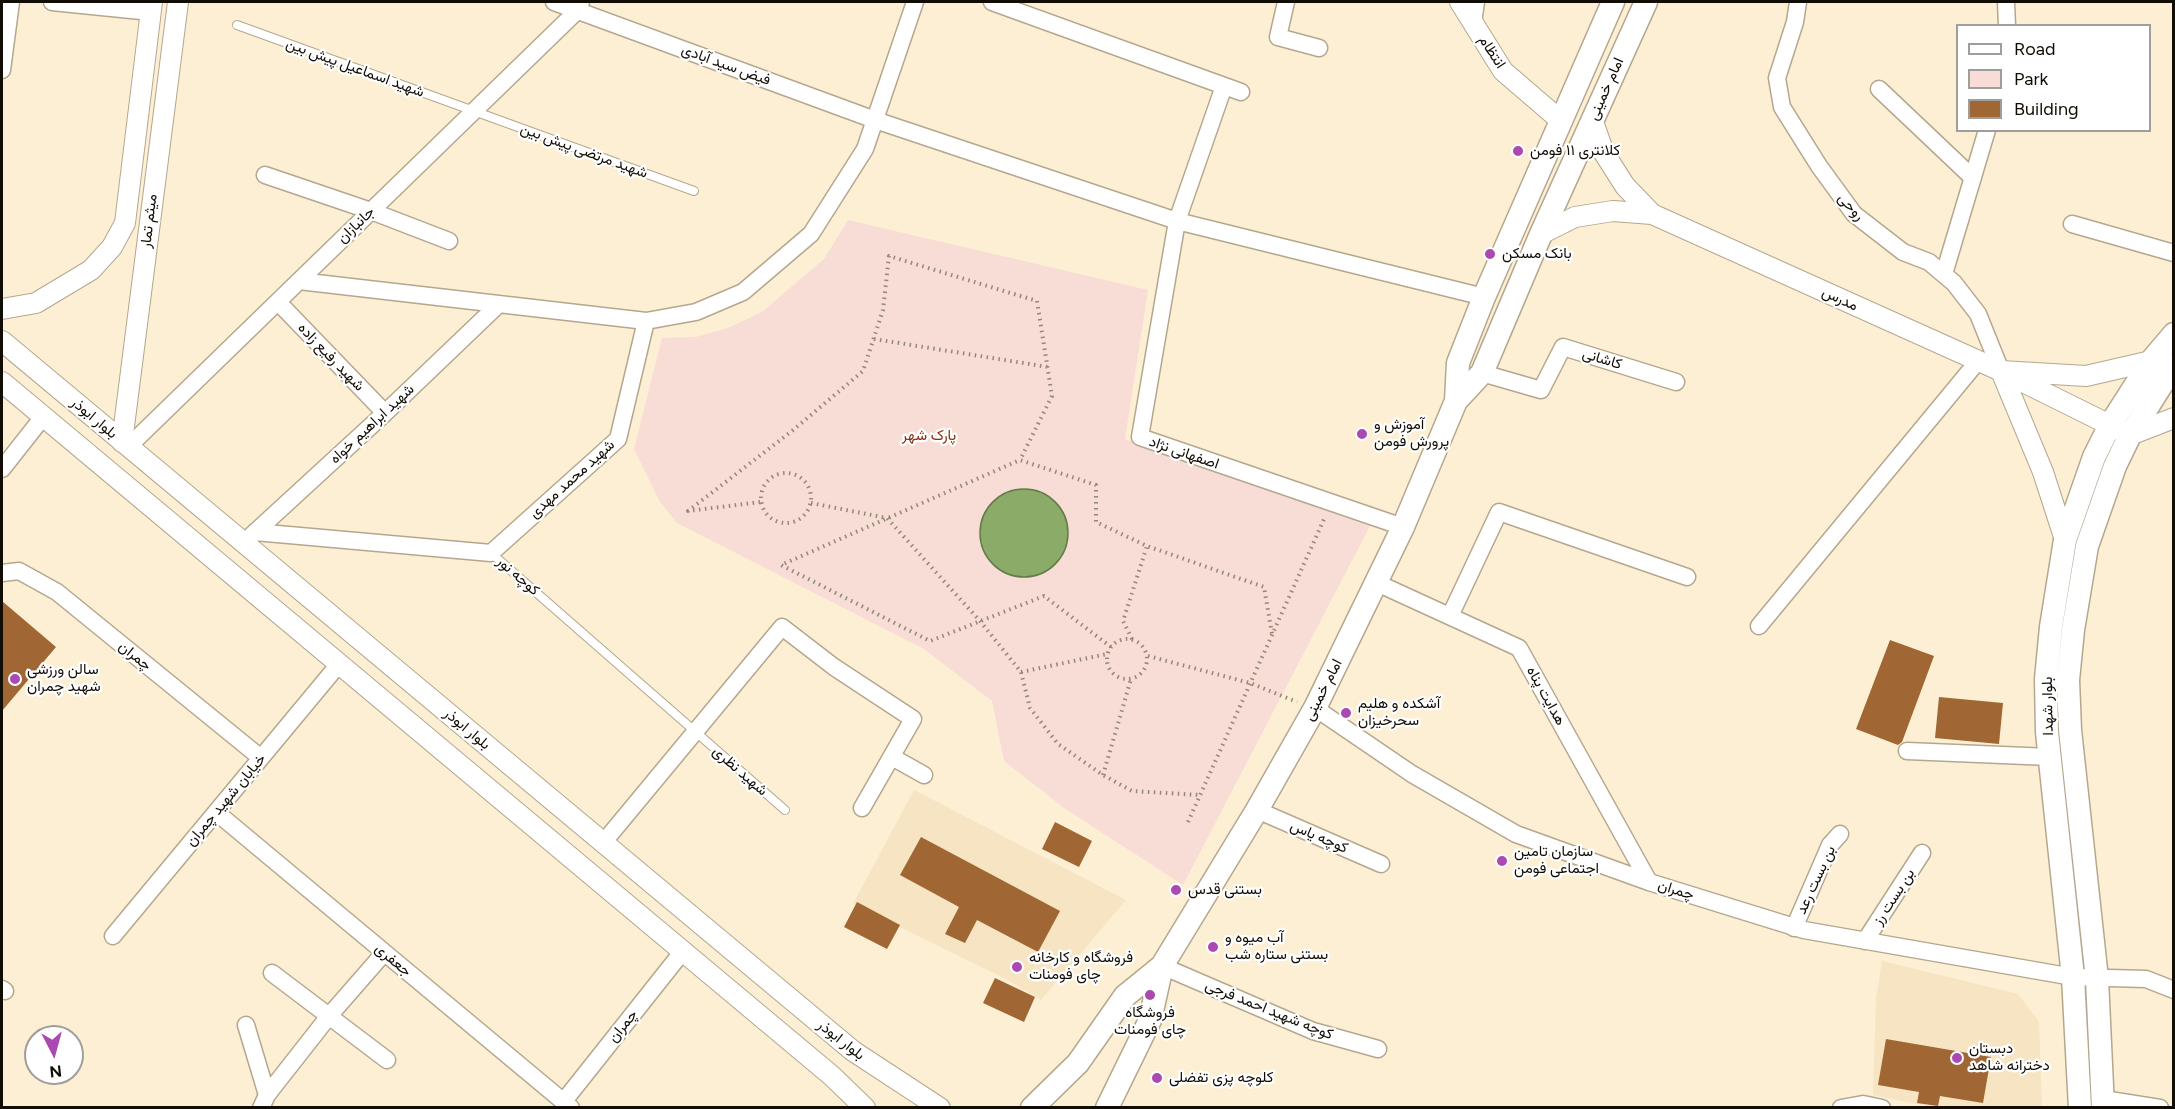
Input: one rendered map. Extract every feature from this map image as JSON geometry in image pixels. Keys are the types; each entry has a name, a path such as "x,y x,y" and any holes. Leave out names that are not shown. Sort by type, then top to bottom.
{"main road":[{"name":"امام خمینی","path":"1107,1107 1150,1020 1162,966 1257,810 1315,708 1403,527 1456,401 1458,363 1484,297 1613,2"},
{"name":"امام خمینی","path":"1456,401 1482,373 1541,234 1646,2"},
{"name":"بلوار شهدا","path":"2080,1107 2073,977 2050,757 2046,679 2051,627 2065,540 2094,457 2110,425 2151,361 2174,334"},
{"name":"بلوار شهدا","path":"2103,1103 2097,979 2070,730 2068,680 2073,630 2087,546 2115,466 2130,435 2174,365"},
{"name":"امام خمینی","path":"1032,1107 1078,1063 1125,996 1162,966"}],"street":[{"path":"2,70 11,2"},
{"path":"51,2 151,7"},
{"name":"میثم تمار","path":"125,444 148,229 178,2"},
{"name":"فیض سید آبادی","path":"554,2 580,6 875,120"},
{"path":"299,281 646,321 696,312 743,292 812,234 865,149 915,2"},
{"path":"992,2 1241,92"},
{"path":"1286,2 1278,37 1319,48"},
{"name":"انتظام","path":"1460,2 1503,71 1560,120"},
{"path":"1473,23 1476,2"},
{"name":"روحی","path":"1798,2 1795,22 1777,78 1782,106 1819,166 1854,214 1903,252 1929,262 1954,283 1978,314 2001,371"},
{"path":"2006,2 2007,24"},
{"name":"جانبازان","path":"125,444 278,302 580,6"},
{"name":"میثم تمار","path":"2,309 36,303 91,270 112,247 125,223 151,7"},
{"path":"1177,221 1224,86"},
{"path":"1879,89 1973,178"},
{"path":"1592,119 1604,153 1625,186 1652,214"},
{"path":"875,120 1177,221 1484,297"},
{"path":"1944,274 1986,132"},
{"path":"265,175 371,211 449,241"},
{"name":"مدرس","path":"1541,234 1575,218 1613,212 1652,214 2001,371 2130,435"},
{"name":"اصفهانی نژاد","path":"1177,221 1140,437 1403,527"},
{"path":"125,223 148,229"},
{"path":"2072,224 2174,252"},
{"name":"شهید رفیع زاده","path":"278,302 385,413"},
{"name":"شهید ابراهیم خواه","path":"249,537 385,413 499,304"},
{"name":"شهید محمد مهدی","path":"491,553 618,439 646,321"},
{"name":"بلوار ابوذر","path":"2,341 125,444 249,537 360,640 853,1052 940,1107"},
{"name":"کاشانی","path":"1482,373 1541,390 1563,347 1676,382"},
{"path":"1759,626 1978,361"},
{"path":"2065,540 2043,472 2001,371 2086,376 2151,361"},
{"path":"2,382 832,1076 865,1107"},
{"path":"2,469 44,417"},
{"path":"2130,435 2174,418"},
{"path":"1450,616 1499,513 1687,577"},
{"name":"کوچه نور","path":"249,537 491,553"},
{"name":"چمران","path":"2,573 19,571 57,591 261,758"},
{"name":"هدایت پناه","path":"1377,583 1520,648 1649,882"},
{"path":"603,843 782,627 834,667 913,718 862,808"},
{"path":"339,664 360,640"},
{"name":"خیابان شهید چمران","path":"113,936 339,664"},
{"name":"چمران","path":"1315,708 1413,774 1516,834 1649,882 1794,928 2073,977 2146,979 2174,990"},
{"path":"1907,751 2050,757"},
{"path":"892,757 924,775"},
{"name":"کوچه یاس","path":"1257,810 1381,864"},
{"name":"جعفری","path":"216,812 567,1104"},
{"name":"بن بست رعد","path":"1794,928 1830,845 1840,834"},
{"name":"بن بست رز","path":"1865,941 1922,853"},
{"name":"چمران","path":"567,1104 683,951"},
{"path":"264,1101 329,1016 384,953"},
{"name":"کوچه شهید احمد فرجی","path":"1162,966 1313,1031 1378,1049"},
{"path":"272,973 387,1060"},
{"path":"246,1025 264,1101"},
{"path":"832,1076 850,1107"},
{"path":"2103,1103 2160,1107"},
{"path":"1841,1107 1863,1104 1882,1107"}],"lane":[{"name":"شهید اسماعیل پیش بین","path":"237,25 474,111"},
{"name":"شهید مرتضی پیش بین","path":"474,111 694,191"},
{"name":"کوچه نور","path":"491,553 695,732"},
{"name":"شهید نظری","path":"695,732 785,810"}],"path":[{"path":"760,502 688,511 792,431 863,371 883,310 889,256 1037,301 1052,396 1020,460 781,565 930,641 1044,596 1111,647"},
{"path":"873,339 1047,368"},
{"path":"1020,460 1096,485 1096,522 1147,546 1264,587 1272,634"},
{"path":"782,472 792,473 807,483 811,493 811,503 807,512 800,519 791,523 781,523 771,519 764,511 760,502 761,491 765,482 773,475 782,472"},
{"path":"811,503 887,518 980,621 1021,672 1030,708 1058,744 1103,775 1132,790 1200,795"},
{"path":"1188,822 1332,504"},
{"path":"1132,639 1123,621 1147,546"},
{"path":"1148,656 1144,671 1131,679 1115,676 1107,662 1107,654 1111,647 1125,639 1132,639 1140,643 1148,656 1250,684 1315,708"},
{"path":"1021,672 1107,654"},
{"path":"1103,775 1131,679"}],"shaded area":[{"path":"1024,489 1041,492 1055,502 1065,516 1068,533 1065,550 1055,564 1041,574 1024,577 1007,574 993,564 983,550 980,533 983,516 993,502 1007,492"},
{"path":"914,790 1126,900 1041,1000 1006,979 853,904"},
{"name":"دبستان دخترانه شاهد","path":"1882,961 2018,994 2039,1022 2042,1107 1932,1107 1873,1095 1876,1000"}],"green space":[{"name":"پارک شهر","path":"848,220 1148,290 1125,439 1288,493 1370,526 1183,885 1064,808 1004,761 992,701 924,649 677,523 660,502 634,449 662,338 696,337 728,328 762,312 824,259"}],"building":[{"name":"سالن ورزشی شهید چمران","path":"2,601 56,647 2,711"},
{"path":"1890,640 1934,656 1902,742 1898,745 1856,729"},
{"path":"1939,697 2003,703 1999,744 1935,738"},
{"path":"1055,822 1092,841 1079,867 1042,849"},
{"path":"921,837 1060,911 1038,952 977,920 965,943 945,934 959,907 900,875"},
{"path":"857,902 900,925 887,949 844,927"},
{"path":"995,978 1035,997 1024,1022 983,1003"},
{"path":"1886,1039 1991,1057 1983,1103 1940,1096 1938,1106 1917,1103 1919,1092 1878,1085"}],"place":[{"name":"کلانتری ۱۱ فومن","path":"1518,151"},
{"name":"بانک مسکن","path":"1490,254"},
{"name":"آموزش و پرورش فومن","path":"1362,434"},
{"name":"سالن ورزشی شهید چمران","path":"15,679"},
{"name":"آشکده و هلیم سحرخیزان","path":"1346,713"},
{"name":"سازمان تامین اجتماعی فومن","path":"1502,861"},
{"name":"بستنی قدس","path":"1176,890"},
{"name":"آب میوه و بستنی ستاره شب","path":"1213,947"},
{"name":"فروشگاه و کارخانه چای فومنات","path":"1017,967"},
{"name":"فروشگاه چای فومنات","path":"1150,995"},
{"name":"دبستان دخترانه شاهد","path":"1957,1058"},
{"name":"کلوچه پزی تفضلی","path":"1157,1078"}]}
